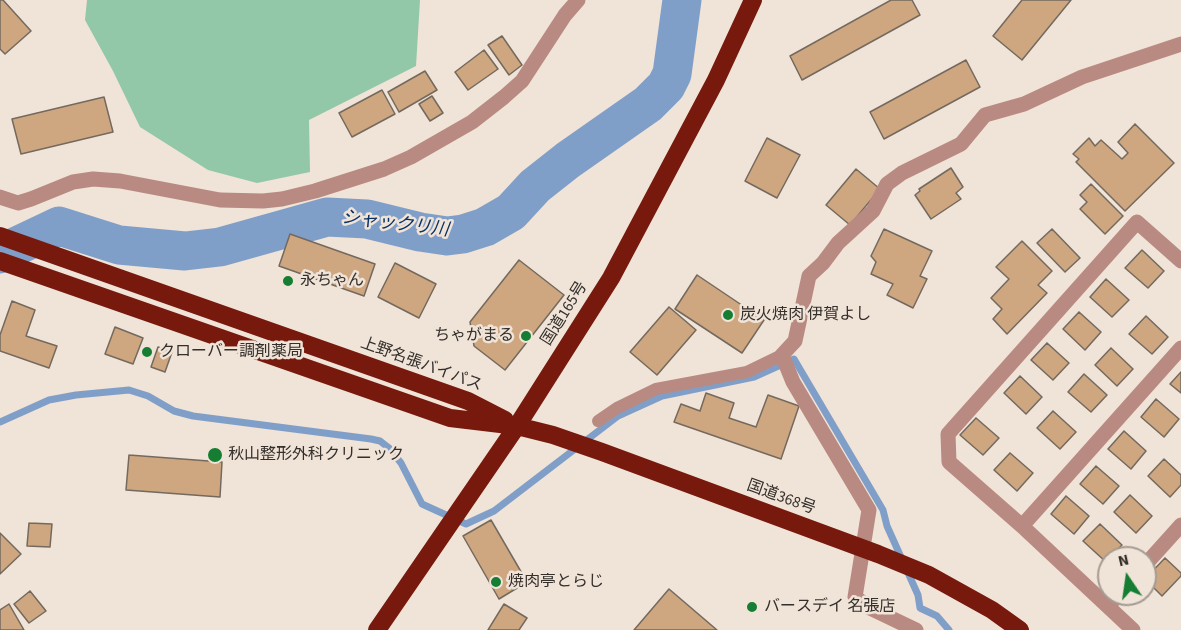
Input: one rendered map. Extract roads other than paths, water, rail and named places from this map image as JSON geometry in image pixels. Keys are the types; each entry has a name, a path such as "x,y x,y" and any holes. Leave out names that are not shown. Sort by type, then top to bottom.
{"highway":[{"name":"国道165号","path":"378,630 517,426 611,278 716,80 753,0"},
{"name":"上野名張バイパス","path":"0,237 468,401 517,426"},
{"path":"7,263 450,417 517,426"},
{"name":"国道368号","path":"517,426 553,435 602,452 870,551 929,575 992,610 1020,630"}],"street":[{"path":"0,197 18,203 73,182 93,179 120,181 220,200 263,201 315,191 384,169 411,157 472,122 504,97 522,81 565,15 578,0"},
{"path":"916,630 870,608 855,597 870,551 869,510 793,382 782,356 795,341 809,276 823,263 838,243 873,211 887,184 902,173 961,144 986,115 1024,104 1082,77 1181,44"},
{"path":"1097,596 949,462 948,434 1137,222 1181,261"},
{"path":"1022,526 1181,348"},
{"path":"1157,552 1181,525"},
{"path":"1108,606 1133,630"}],"lane":[{"path":"598,421 617,408 656,389 747,372 782,356"}],"waterway":[{"name":"シャックリ川","path":"0,254 59,226 119,245 185,251 220,247 327,217 367,219 447,236 485,227 511,212 535,186 648,104 666,86 672,74 682,0"},
{"path":"0,422 49,400 129,390 148,396 174,411 193,416 371,439 380,441 389,448 401,463 422,504 466,524 494,511 618,416 662,396 754,377 794,359 883,510 887,526 918,595 920,608 937,616 949,630"}],"place":[{"name":"永ちゃん","path":"288,281"},
{"name":"炭火焼肉 伊賀よし","path":"728,315"},
{"name":"ちゃがまる","path":"526,336"},
{"name":"クローバー調剤薬局","path":"147,352"},
{"name":"秋山整形外科クリニック","path":"215,455"},
{"name":"焼肉亭とらじ","path":"496,582"},
{"name":"バースデイ 名張店","path":"752,607"}]}
